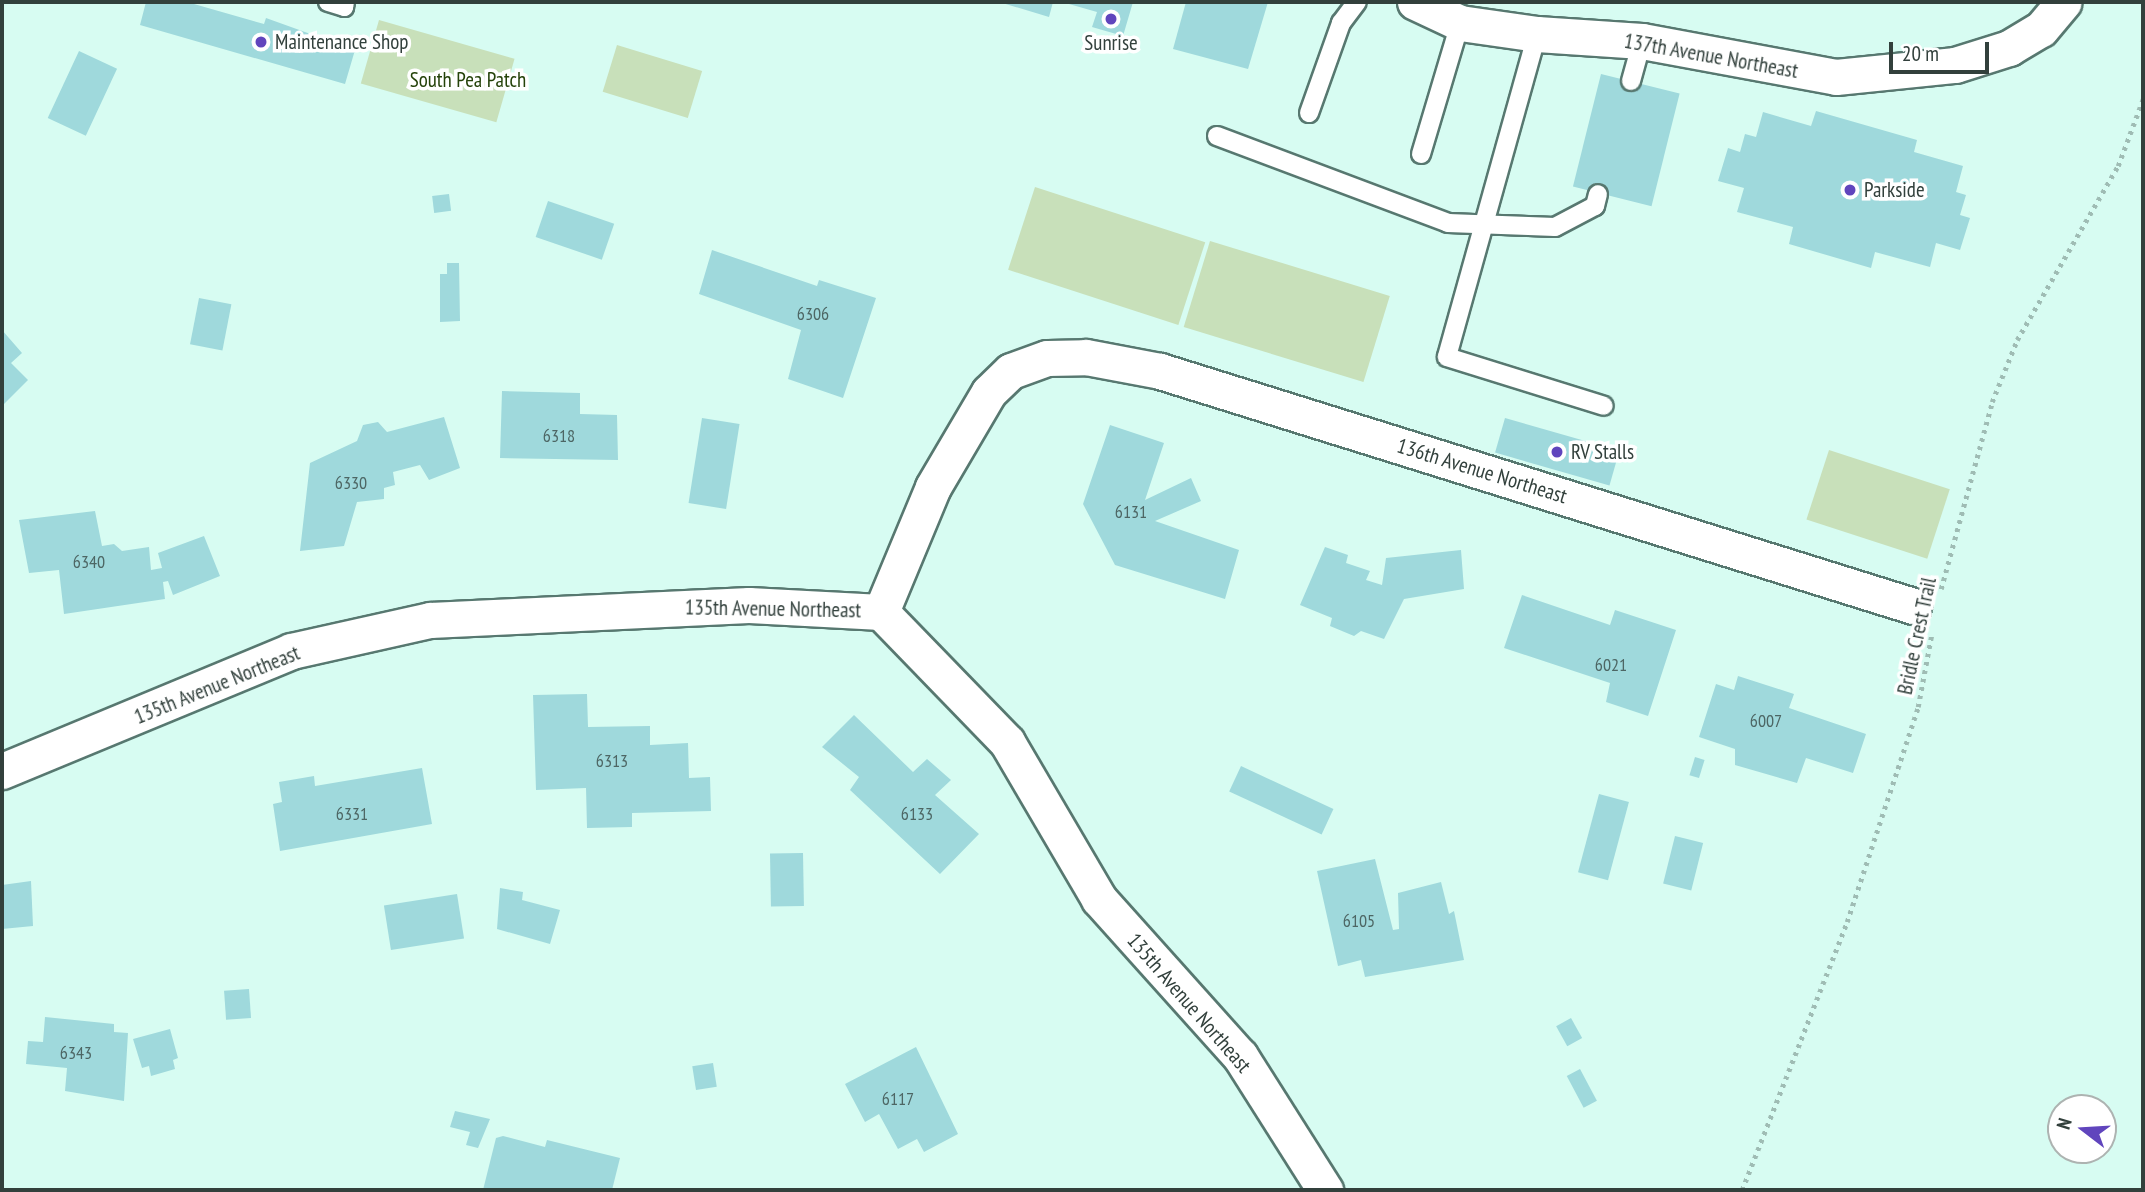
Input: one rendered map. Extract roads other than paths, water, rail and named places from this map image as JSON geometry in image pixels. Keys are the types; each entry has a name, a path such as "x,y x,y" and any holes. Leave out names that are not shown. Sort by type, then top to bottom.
{"street":[{"name":"137th Avenue Northeast","path":"1415,2 1460,23 1537,34 1642,41 1836,77 1955,65 2009,48 2041,29 2064,2"},
{"name":"136th Avenue Northeast","path":"881,612 933,487 989,393 1011,371 1048,358 1086,357 1160,370 1929,609"},
{"name":"135th Avenue Northeast","path":"2,771 291,651 430,620 735,605 881,612 1007,742 1099,899 1240,1056 1325,1190"}],"lane":[{"path":"328,2 344,6 345,2"},
{"path":"1309,113 1341,23 1357,2"},
{"path":"1421,154 1460,23"},
{"path":"1537,34 1447,357 1604,406"},
{"path":"1630,81 1642,41"},
{"path":"1217,136 1448,223 1555,227 1595,206 1598,194"}],"place":[{"name":"Sunrise","path":"1111,19"},
{"name":"Maintenance Shop","path":"261,42"},
{"name":"Parkside","path":"1850,190"},
{"name":"RV Stalls","path":"1557,452"}],"park label":[{"name":"South Pea Patch","path":"468,80"}]}
